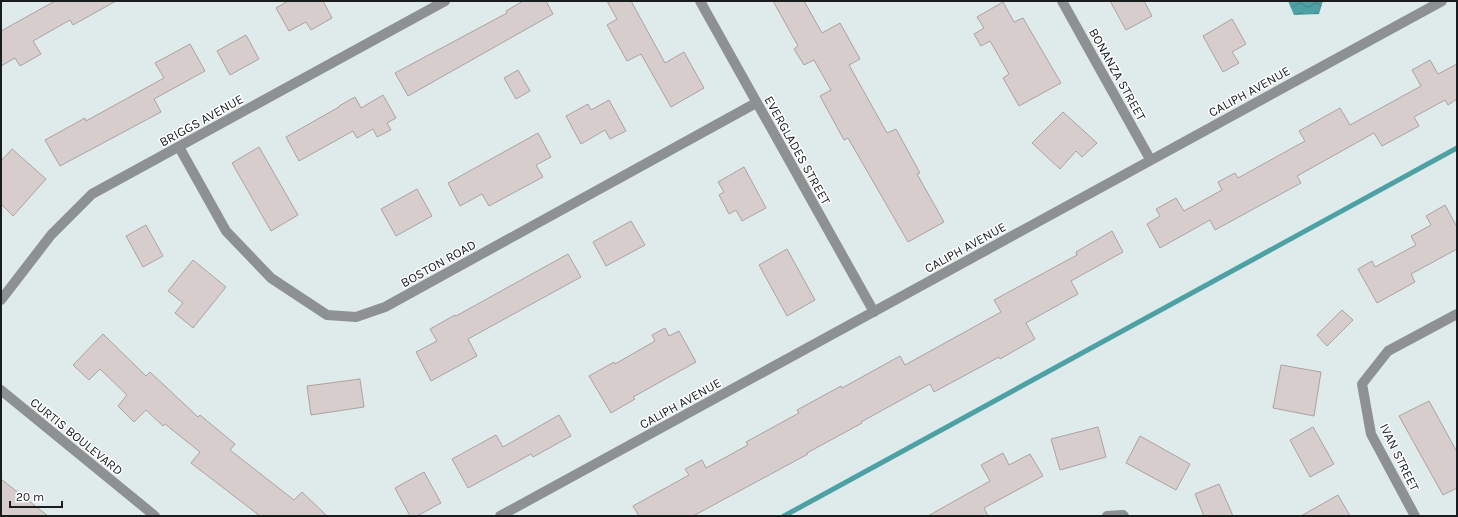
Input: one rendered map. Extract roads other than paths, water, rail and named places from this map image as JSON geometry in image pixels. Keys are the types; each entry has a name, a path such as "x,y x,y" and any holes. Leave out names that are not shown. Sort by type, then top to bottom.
{"street":[{"name":"BRIGGS AVENUE","path":"1,300 51,235 92,194 445,1"},
{"name":"EVERGLADES STREET","path":"700,1 874,312"},
{"name":"BONANZA STREET","path":"1062,1 1150,159"},
{"name":"CALIPH AVENUE","path":"500,516 874,312 1150,159 1442,1"},
{"name":"BOSTON ROAD","path":"179,147 226,231 271,278 327,315 356,317 385,307 756,102"},
{"name":"IVAN STREET","path":"1415,516 1370,434 1362,384 1388,351 1457,314"},
{"name":"CURTIS BOULEVARD","path":"1,390 156,516"},
{"path":"1107,516 1124,515"}],"water":[{"path":"1288,1 1323,1 1319,14 1294,15"}],"waterway":[{"path":"784,516 1457,148"}]}
